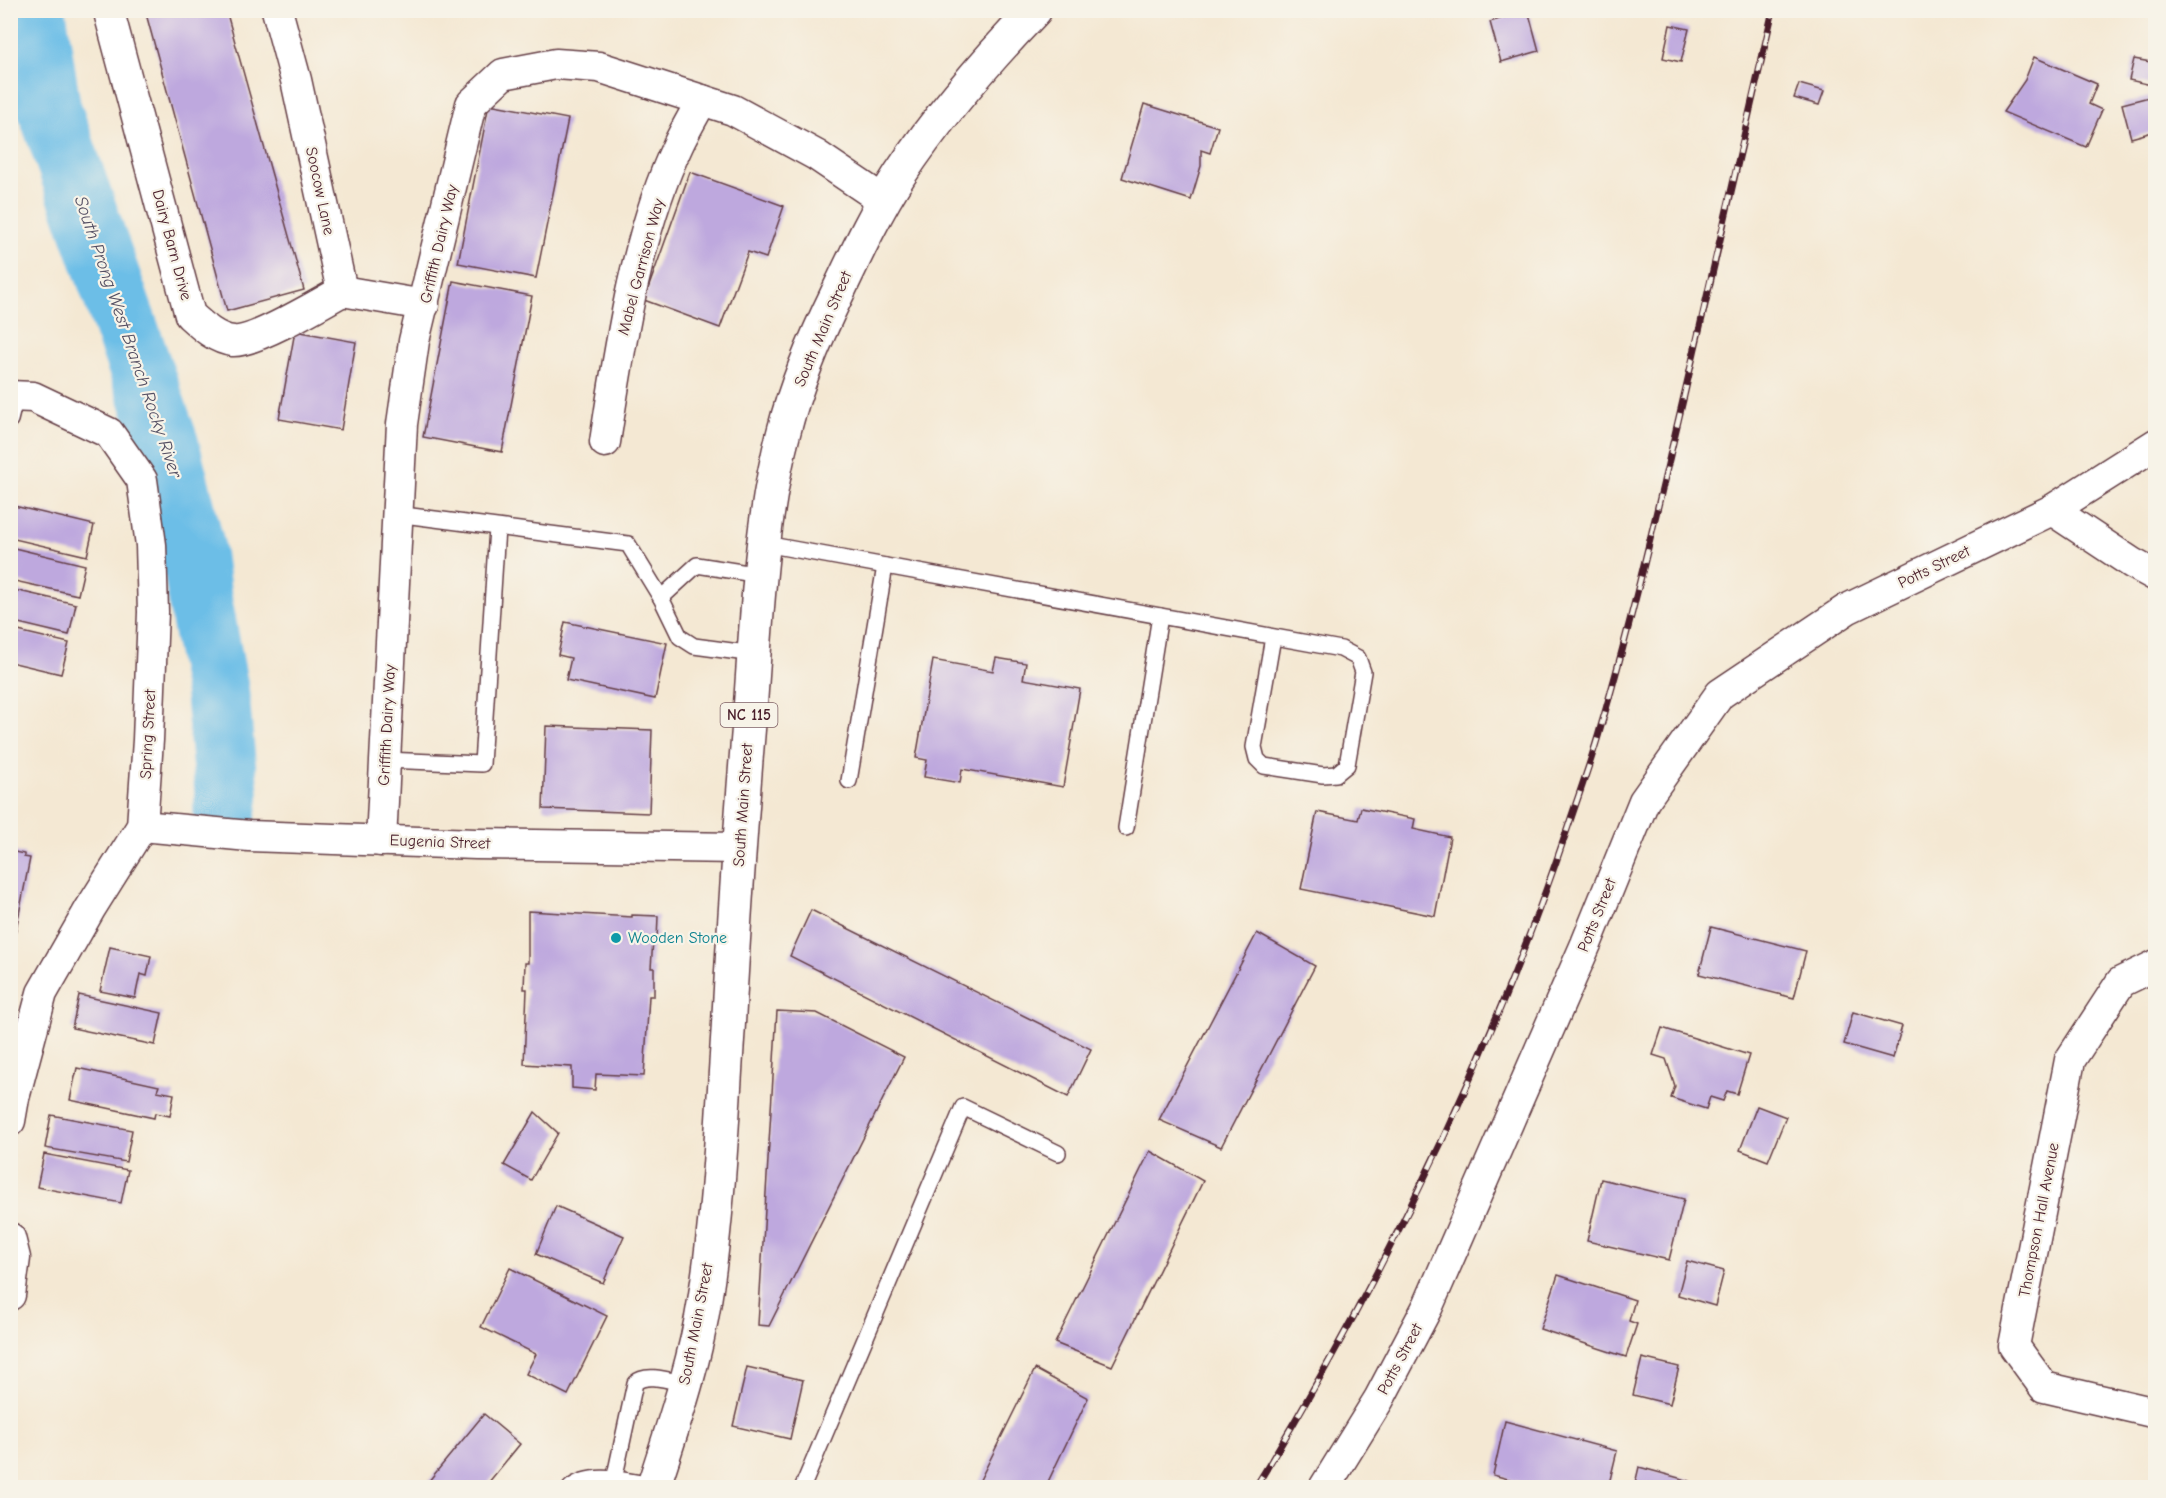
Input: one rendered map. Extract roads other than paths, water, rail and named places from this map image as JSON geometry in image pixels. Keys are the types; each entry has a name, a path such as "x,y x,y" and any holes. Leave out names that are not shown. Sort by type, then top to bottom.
{"main road":[{"name":"South Main Street","path":"653,1486 685,1384 704,1301 718,1189 739,848 762,559 772,483 784,430 819,332 884,201 926,136 1035,10"}],"street":[{"name":"Dairy Barn Drive","path":"110,10 190,315 207,331 233,341 260,334 342,291"},
{"name":"Soocow Lane","path":"277,10 296,80 342,291"},
{"name":"Griffith Dairy Way","path":"381,841 402,424 414,341 471,104 502,74 556,64 599,67 733,110 816,156 884,201"},
{"name":"Mabel Garrison Way","path":"605,442 632,287 651,221 678,146 702,100"},
{"path":"342,291 424,305"},
{"name":"Spring Street","path":"10,1120 20,1039 42,993 90,909 142,826 153,612 151,545 142,480 109,433 33,397 12,404"},
{"name":"Potts Street","path":"1324,1488 1379,1399 1428,1306 1586,944 1644,801 1720,694 1847,609 2052,510 2156,444"},
{"path":"2052,510 2132,563 2156,576"},
{"name":"Eugenia Street","path":"142,826 249,836 381,841 739,848"},
{"name":"Thompson Hall Avenue","path":"2156,965 2121,982 2070,1060 2014,1346 2044,1387 2156,1413"},
{"path":"10,1238 15,1258 10,1295"}],"lane":[{"path":"396,514 628,544 661,598 680,637 694,646 754,654"},
{"path":"385,760 482,764 497,528"},
{"path":"661,598 697,565 762,559 885,566 1341,649 1358,658 1362,672 1347,765 1336,774 1323,775 1264,766 1257,759 1254,747 1273,637"},
{"path":"849,782 885,566"},
{"path":"1126,828 1160,616"},
{"path":"803,1486 963,1107 1058,1153"},
{"path":"614,1480 635,1383 639,1378 647,1377 685,1384"},
{"path":"570,1488 584,1480 614,1480 653,1486"}],"waterway":[{"name":"South Prong West Branch Rocky River","path":"34,10 49,108 167,444 193,547 200,600 217,691 227,797 225,810"}],"railway":[{"path":"1255,1488 1347,1328 1431,1165 1505,997 1569,824 1613,685 1655,520 1773,10"}],"place":[{"name":"Wooden Stone","path":"616,938"}]}
